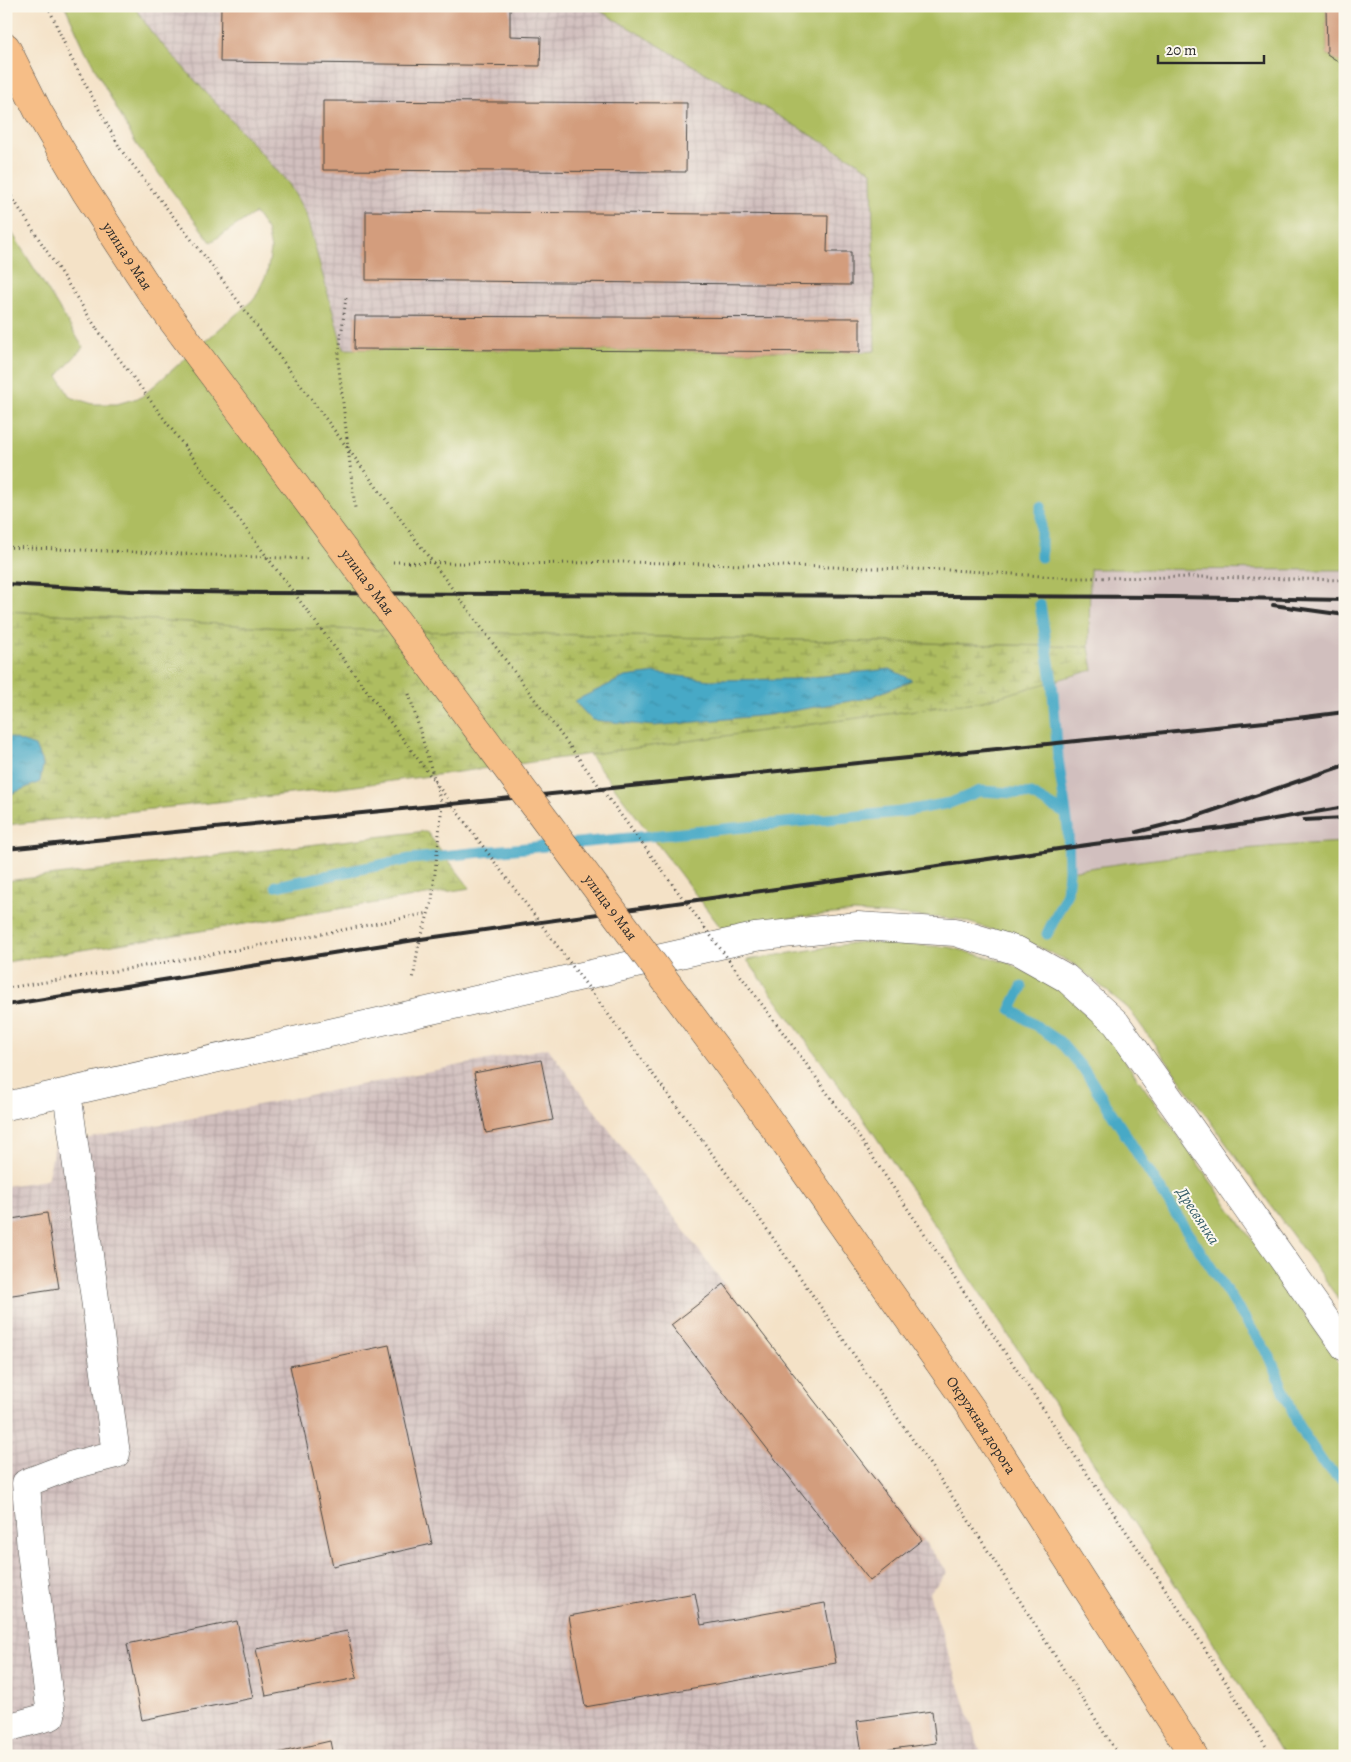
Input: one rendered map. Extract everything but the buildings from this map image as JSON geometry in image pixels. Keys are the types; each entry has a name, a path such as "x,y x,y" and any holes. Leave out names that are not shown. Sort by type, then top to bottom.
{"main road":[{"name":"улица 9 Мая","path":"6,47 38,111 61,151 151,292 756,1102"},
{"name":"Окружная дорога","path":"756,1102 972,1408 1194,1756"}],"lane":[{"path":"6,1106 754,937 858,926 955,932 1018,951 1066,978 1116,1023 1345,1347"},
{"path":"6,1728 51,1716 32,1560 26,1483 73,1465 116,1454 67,1092"}],"path":[{"path":"48,6 69,54 121,150 206,258 810,1069 876,1162 1189,1625 1272,1756"},
{"path":"6,188 97,329 757,1215 967,1518 1119,1756"},
{"path":"6,548 312,559"},
{"path":"390,562 516,564 624,562 952,570 1073,578 1203,577 1345,580"},
{"path":"408,1015 418,948 429,913 439,832"},
{"path":"6,988 150,965 429,913"}],"shaded area":[{"path":"134,6 592,6 872,171 875,352 343,349 306,214 152,33"},
{"path":"1090,569 1345,570 1345,842 1290,844 1164,857 1069,871 1068,828 1058,758 1052,681 1093,669 1089,647"},
{"path":"548,1048 724,1284 948,1572 929,1593 982,1756 6,1756 6,1186 47,1180 55,1145"}],"green space":[{"path":"65,6 134,6 152,33 289,184 306,214 343,349 860,352 875,351 872,171 592,6 1326,6 1327,54 1345,66 1345,570 1090,569 1089,647 283,628 6,611 6,223 83,347 58,376 70,397 93,404 117,404 141,397 255,298 267,273 271,250 267,230 255,213 211,242 136,144 85,50"},
{"path":"6,611 283,628 1089,647 1093,670 983,701 318,791 6,825"},
{"path":"1052,681 1058,758 1068,828 1069,871 1207,853 1345,842 1345,1308 1129,1009 1074,964 1020,938 957,919 854,912 756,921 721,928 589,754 983,701"},
{"path":"426,831 470,888 6,962 6,881"},
{"path":"860,942 949,947 1009,963 1062,991 1104,1031 1345,1371 1345,1756 1284,1756 1202,1625 872,1131 747,960"}],"water":[{"path":"890,669 912,680 868,698 768,715 654,726 592,720 574,701 625,677 656,673 710,680 794,679"},
{"path":"6,736 35,746 43,765 40,782 6,796"}],"waterway":[{"path":"1041,506 1041,557"},
{"path":"1040,604 1052,681 1058,758 1068,828 1069,871 1067,893 1047,934"},
{"path":"276,886 410,859 900,812 950,803 980,791 1031,794 1066,814"},
{"name":"Дресвянка","path":"1022,987 1011,1009 1059,1041 1085,1071 1270,1357 1299,1427 1325,1466 1345,1481"}],"railway":[{"path":"6,584 131,591 270,593 1173,597 1345,600"},
{"path":"1273,605 1345,615"},
{"path":"6,849 1265,722 1345,712"},
{"path":"1137,832 1188,819 1345,765"},
{"path":"6,1005 421,939 1094,844 1222,828 1345,807"},
{"path":"1304,820 1345,818"}]}
